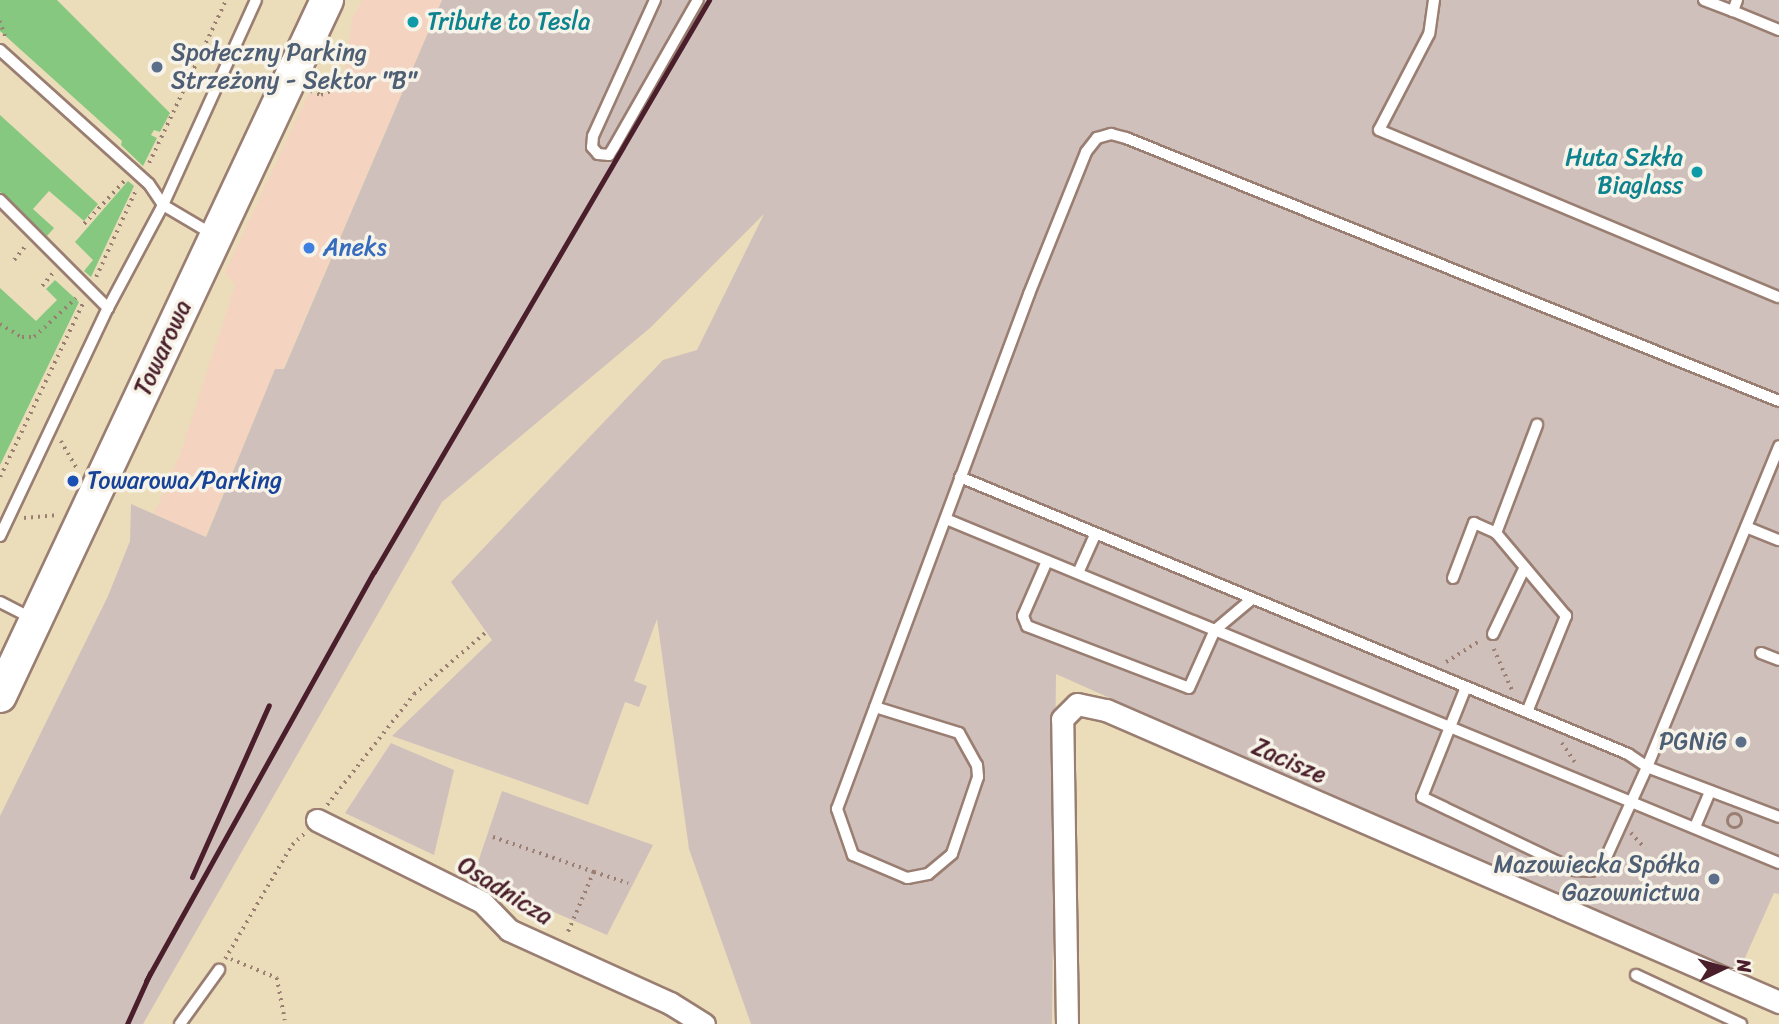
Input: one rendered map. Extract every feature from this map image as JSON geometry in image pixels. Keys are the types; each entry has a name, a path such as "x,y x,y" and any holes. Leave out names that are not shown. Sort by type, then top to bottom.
{"main road":[{"name":"Towarowa","path":"0,696 327,0"}],"street":[{"name":"Zacisze","path":"1067,1024 1062,719 1077,704 1106,710 1779,1002"},
{"name":"Osadnicza","path":"317,820 458,888 497,914 509,930 670,1003 704,1024"}],"lane":[{"path":"0,536 108,308 163,205 256,0"},
{"path":"655,0 593,136 598,154 609,155 698,0"},
{"path":"1434,0 1429,34 1379,130 1779,297"},
{"path":"1704,0 1735,5 1779,30"},
{"path":"0,50 141,177 163,205 216,237"},
{"path":"876,707 959,733 977,765 978,777 952,854 928,874 906,878 853,855 837,809 960,477 1086,152 1097,138 1111,134 1779,401"},
{"path":"0,200 76,271 87,290 108,308"},
{"path":"1496,533 1537,425"},
{"path":"1466,687 1448,726 1422,797 1574,870 1591,871 1604,862 1629,801 1647,767 1779,446"},
{"path":"960,477 1628,754 1647,767 1779,817"},
{"path":"946,519 1779,863"},
{"path":"1453,579 1474,523 1496,533 1566,616 1524,711"},
{"path":"1746,527 1779,540"},
{"path":"1078,573 1095,535"},
{"path":"1047,561 1023,616 1027,626 1189,688 1215,630 1252,599"},
{"path":"1493,634 1525,567"},
{"path":"0,602 35,620"},
{"path":"1761,653 1779,660"},
{"path":"1695,827 1710,791"},
{"path":"180,1024 219,970"},
{"path":"1636,975 1741,1024"}],"path":[{"path":"0,477 226,0"},
{"path":"321,94 333,90"},
{"path":"84,224 128,177"},
{"path":"14,260 26,245"},
{"path":"42,286 54,272"},
{"path":"0,324 22,337 34,337 87,290"},
{"path":"53,427 77,469"},
{"path":"8,519 57,515"},
{"path":"219,970 292,845 317,820 414,694 486,632"},
{"path":"1429,672 1493,634 1494,651 1524,711"},
{"path":"1547,721 1591,785"},
{"path":"1730,816 1740,816 1740,826 1729,825 1730,816"},
{"path":"493,836 628,883"},
{"path":"560,954 594,872"},
{"path":"226,957 277,978 285,1020"}],"shaded area":[{"path":"362,0 442,0 283,369 275,369 205,537 154,514 181,452 235,285 225,272 309,92 319,96 342,88 352,20"},
{"path":"442,0 1779,0 1779,894 1774,893 1736,978 1056,674 1052,1024 751,1024 689,849 657,619 634,681 647,686 639,707 625,702 588,805 392,736 492,640 451,582 663,360 697,350 764,214 650,328 442,502 143,1024 0,1024 0,816 108,596 130,541 131,504 206,537 275,369 284,369"},
{"path":"391,743 454,770 434,855 345,813"},
{"path":"502,791 653,845 607,935 473,877"}],"green space":[{"path":"0,0 57,0 170,113 160,132 154,130 151,135 157,138 143,166 121,145 122,141 0,31"},
{"path":"0,115 98,204 84,221 49,191 33,209 54,228 47,236 0,192"},
{"path":"128,181 134,186 91,277 84,271 93,260 75,242"},
{"path":"55,280 79,302 0,465 0,288 36,321 57,300 46,289"}],"railway":[{"path":"146,981 374,572 709,0"},
{"path":"192,877 269,705"},
{"path":"127,1024 150,973"}],"place":[{"name":"Tribute to Tesla","path":"413,22"},
{"name":"Społeczny Parking Strzeżony - Sektor \"B\"","path":"157,67"},
{"name":"Huta Szkła Biaglass","path":"1697,172"},
{"name":"Aneks","path":"309,248"},
{"name":"Towarowa/Parking","path":"73,481"},
{"name":"PGNiG","path":"1741,742"},
{"name":"Mazowiecka Spółka Gazownictwa","path":"1714,879"}]}
